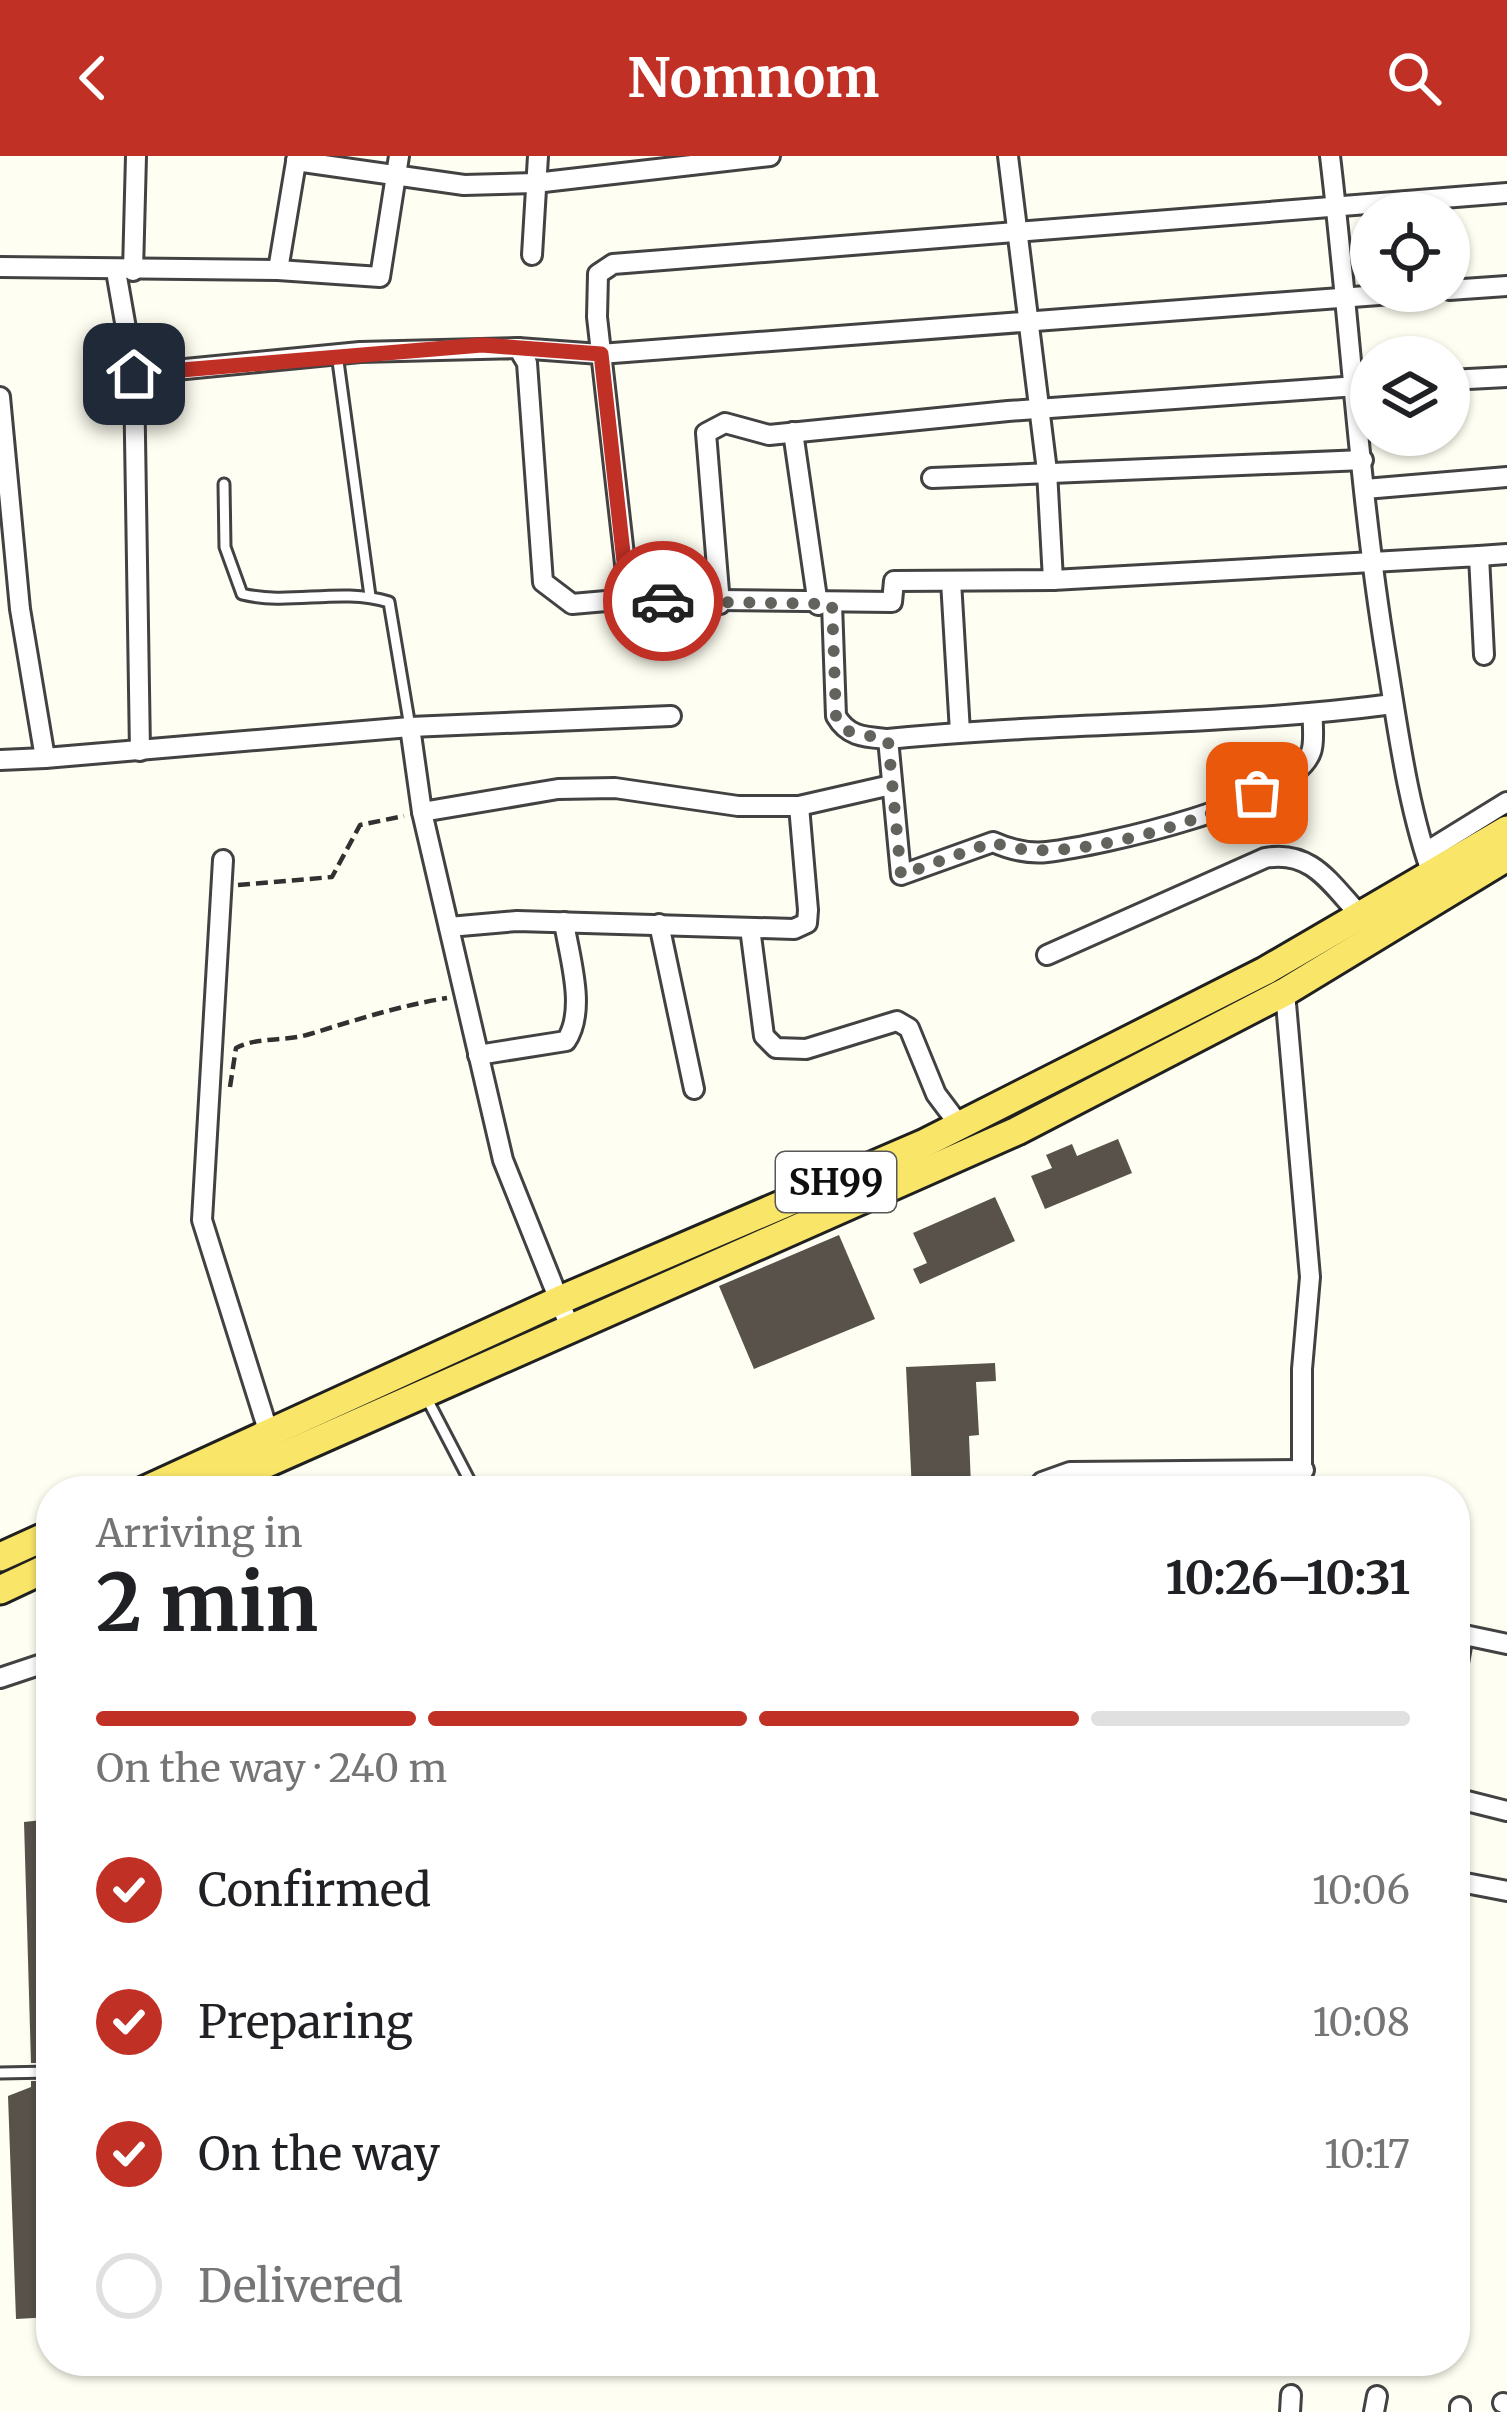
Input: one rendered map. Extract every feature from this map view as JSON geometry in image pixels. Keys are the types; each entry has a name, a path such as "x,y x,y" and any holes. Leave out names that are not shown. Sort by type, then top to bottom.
{"main road":[{"name":"SH99","path":"226,1476 273,1444 959,1126 1361,916 1507,830"},
{"name":"SH99","path":"184,1476 422,1390 564,1313 1017,1131 1285,992 1434,875 1507,857"},
{"path":"0,1557 36,1541"},
{"path":"0,1591 36,1573"}],"street":[{"path":"136,156 124,271 134,374 140,752"},
{"path":"0,267 278,270 380,277 399,156"},
{"path":"532,255 538,156"},
{"path":"278,270 296,159 437,184 536,183 770,156"},
{"path":"1008,156 1047,471 1053,580"},
{"path":"1330,156 1355,336"},
{"path":"628,598 601,354 598,274 613,264 1507,193"},
{"path":"1470,289 1507,286"},
{"path":"134,374 337,354 518,348 601,354 1027,318 1349,298"},
{"path":"518,348 526,363 542,582 572,604 628,598 721,604 892,602 894,580 1053,580 1507,554"},
{"path":"1470,379 1507,377"},
{"path":"721,604 706,433 725,422 769,435 1039,409 1350,387"},
{"path":"0,398 10,609 46,758"},
{"path":"794,432 825,605 836,716 844,730 888,740 959,732 1313,715 1394,704"},
{"path":"1363,456 1369,559 1394,704 1434,875"},
{"path":"932,478 1363,460"},
{"path":"1365,489 1507,477"},
{"path":"1479,556 1484,655"},
{"path":"951,581 959,732"},
{"path":"888,740 901,875 993,842 1012,851 1044,853 1220,812 1294,773 1311,753 1313,715"},
{"path":"0,760 410,727 671,716"},
{"path":"410,727 422,812 503,1160 564,1313"},
{"path":"422,812 526,793 615,788 738,806 799,806 891,785"},
{"path":"1434,875 1507,802"},
{"path":"448,927 564,922 794,929 807,923 799,806"},
{"path":"1047,955 1265,858 1290,854 1306,859 1361,916"},
{"path":"223,860 202,1220 273,1444"},
{"path":"478,1054 566,1041 572,1033 576,1009 564,922"},
{"path":"659,924 694,1090"},
{"path":"750,928 764,1036 776,1048 806,1049 897,1021 909,1028 936,1094 959,1126"},
{"path":"1285,992 1310,1276 1302,1369 1303,1476"},
{"path":"1059,1476 1070,1472 1304,1470"},
{"path":"1470,1636 1507,1644"},
{"path":"0,1678 36,1666"},
{"path":"1470,1802 1507,1811"},
{"path":"1470,1884 1507,1891"}],"lane":[{"path":"337,354 370,596"},
{"path":"224,484 225,547 242,594 262,599 329,593 388,602 410,727"},
{"path":"422,1390 467,1476"},
{"path":"0,2072 36,2072"}],"path":[{"path":"221,888 332,877 360,825 422,812"},
{"path":"206,1101 227,1095 236,1048 252,1040 308,1035 388,1007 464,995"}],"building":[{"path":"1118,1139 1132,1173 1045,1209 1031,1176 1052,1168 1046,1155 1072,1144 1077,1156"},
{"path":"995,1197 1015,1241 920,1284 913,1269 927,1263 913,1233"},
{"path":"839,1235 875,1319 754,1369 719,1286"},
{"path":"995,1363 996,1381 976,1382 979,1435 969,1436 971,1476 911,1476 906,1367"},
{"path":"36,1821 36,2063 31,2063 24,1822"},
{"path":"31,2081 36,2081 36,2318 16,2319 8,2096 31,2087"}],"way so far":[{"path":"663,601 832,604 836,716 844,730 888,740 901,875 993,842 1012,851 1044,853 1109,840 1220,812 1257,793"}],"route":[{"path":"134,374 482,345 601,354 628,598 663,601"}]}
